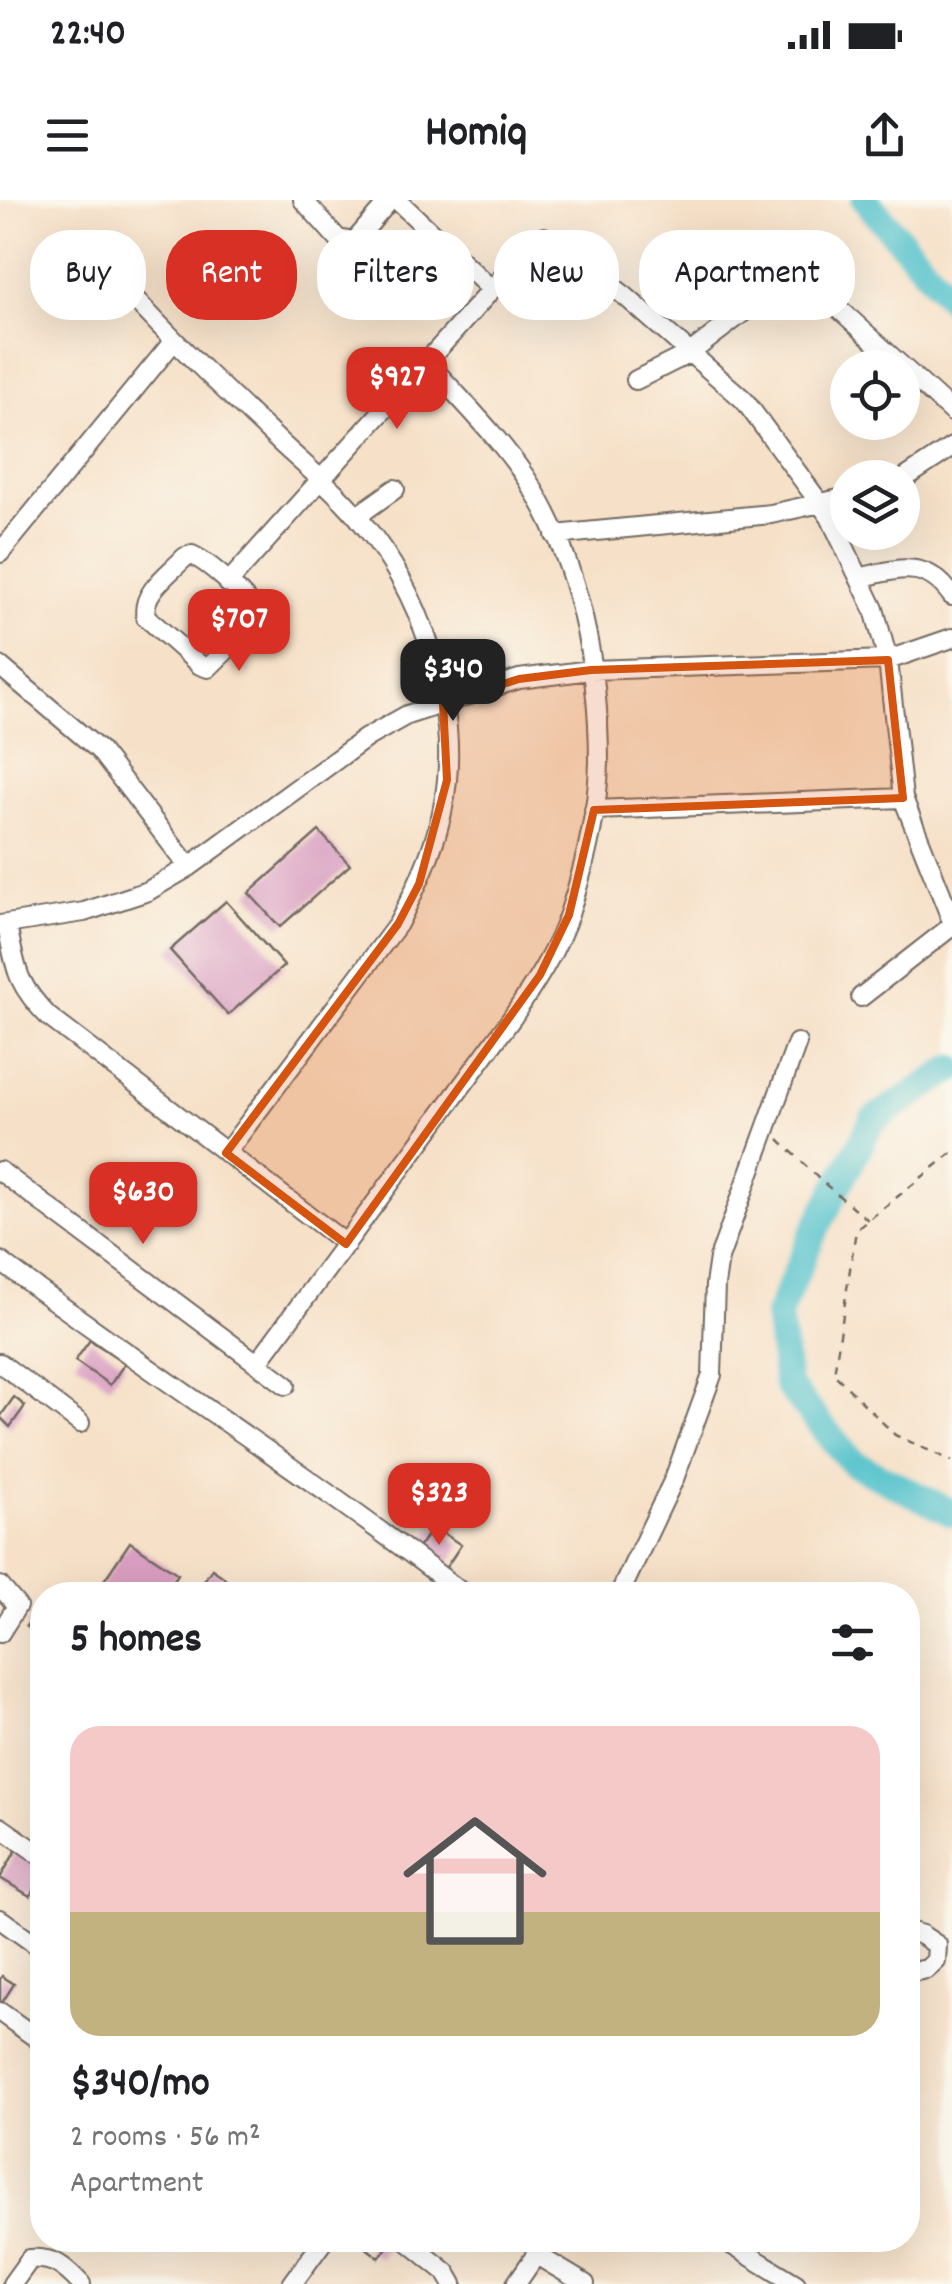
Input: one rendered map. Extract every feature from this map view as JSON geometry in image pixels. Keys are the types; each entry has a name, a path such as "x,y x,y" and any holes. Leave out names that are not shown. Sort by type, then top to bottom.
{"street":[{"path":"303,200 346,243 354,242 390,200"},
{"path":"398,200 491,289"},
{"path":"228,584 491,289 536,240 544,237 625,296 744,400 830,517 874,608 888,660 903,798 952,924 861,997"},
{"path":"636,380 690,353 788,278 801,274 952,412"},
{"path":"146,311 173,342 357,516 416,606 443,702 448,735 448,780 431,851 398,924 226,1153"},
{"path":"0,553 173,342"},
{"path":"258,1362 540,975 569,915 594,810 599,763 590,645 556,535 526,479 486,427 427,362"},
{"path":"920,468 952,447"},
{"path":"357,516 394,488"},
{"path":"556,535 771,514 830,502"},
{"path":"185,557 200,558 228,584 257,616 208,668 200,666 146,616 143,606 148,596 185,557"},
{"path":"860,578 902,567 926,572 952,596"},
{"path":"346,1244 48,1017 17,977 3,925 84,912 148,890 189,867 342,752 407,715 519,679 592,670 888,660 952,638"},
{"path":"0,666 98,750 189,867"},
{"path":"594,810 903,798"},
{"path":"625,1582 674,1480 712,1375 715,1285 720,1258 798,1043"},
{"path":"0,1172 286,1385"},
{"path":"0,1262 170,1386 253,1439 447,1582"},
{"path":"0,1363 80,1423"},
{"path":"0,1586 18,1606 0,1632"},
{"path":"0,1827 30,1848"},
{"path":"0,1919 30,1940"},
{"path":"920,1934 937,1945 936,1961 920,1970"},
{"path":"0,2012 30,2033"},
{"path":"301,2280 317,2252"},
{"path":"421,2252 446,2272 453,2284"},
{"path":"516,2284 538,2252"},
{"path":"547,2252 586,2284"},
{"path":"744,2252 796,2284"},
{"path":"12,2284 30,2259 43,2258 66,2268 81,2284"}],"path":[{"path":"768,1127 819,1179 868,1220"},
{"path":"952,1152 856,1230 834,1374 895,1435 952,1460"}],"highlighted area":[{"path":"888,660 903,798 594,810 569,915 540,975 346,1244 226,1153 398,924 419,884 447,780 443,703 519,679 591,670"}],"building":[{"path":"319,831 350,865 280,927 249,893"},
{"path":"226,901 284,966 228,1015 170,950"},
{"path":"90,1340 125,1363 110,1385 75,1361"},
{"path":"14,1397 25,1406 10,1427 0,1417"},
{"path":"433,1526 461,1545 445,1569 417,1550"},
{"path":"130,1542 178,1574 173,1582 103,1582"},
{"path":"212,1569 225,1578 222,1582 203,1582"},
{"path":"18,1847 30,1855 30,1896 0,1878"},
{"path":"2,1976 14,1984 0,2006 0,1979"}],"waterway":[{"path":"865,200 952,300"},
{"path":"952,1069 873,1120 811,1238 778,1315 787,1385 853,1463 952,1513"}]}
